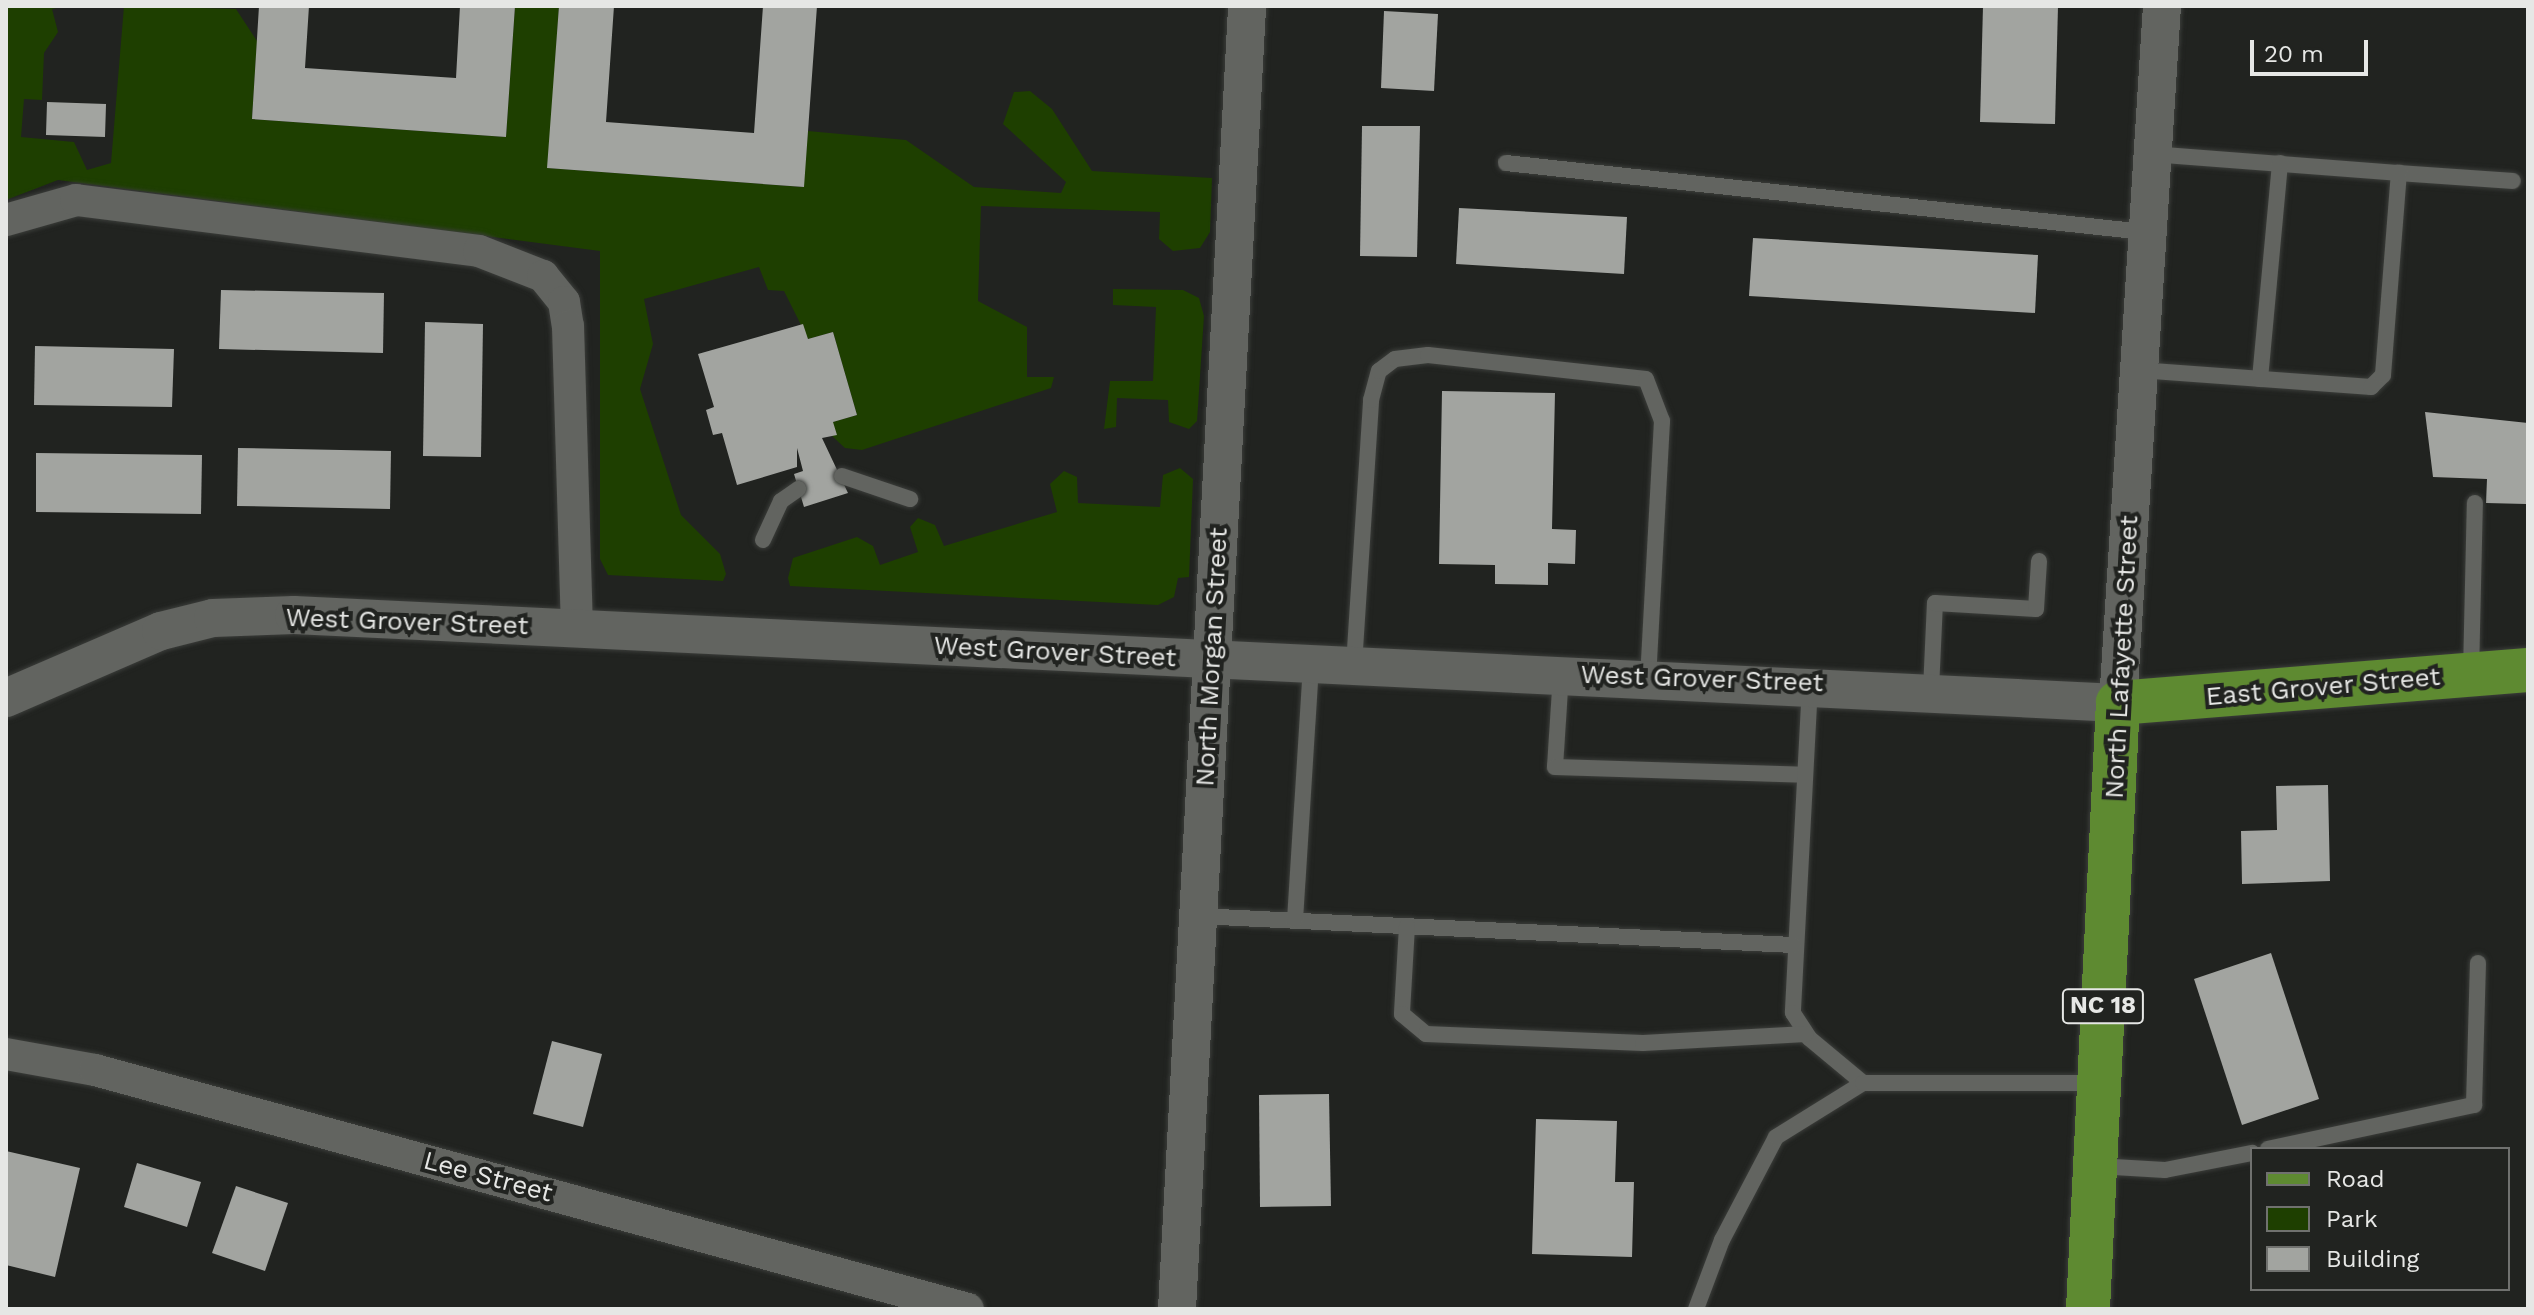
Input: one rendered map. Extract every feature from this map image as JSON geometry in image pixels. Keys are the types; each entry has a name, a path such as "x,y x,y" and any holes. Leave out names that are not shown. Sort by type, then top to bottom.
{"main road":[{"name":"East Grover Street","path":"2118,703 2528,670"},
{"name":"North Lafayette Street","path":"2088,1309 2118,703"}],"street":[{"name":"North Morgan Street","path":"1177,1309 1247,6"},
{"name":"North Lafayette Street","path":"2118,703 2139,370 2144,232 2153,153 2162,6"},
{"path":"6,220 76,200 479,251 543,276 564,302 568,326 577,629"},
{"name":"West Grover Street","path":"6,698 85,659 213,618 577,629 1810,684 2118,703"},
{"name":"Lee Street","path":"6,1054 110,1074 968,1309"}],"lane":[{"path":"2153,153 2513,181"},
{"path":"1506,163 2144,232"},
{"path":"2260,379 2280,163"},
{"path":"2139,370 2371,387 2383,375 2399,173"},
{"path":"1354,665 1371,400 1379,371 1395,359 1428,355 1646,379 1662,421 1648,677"},
{"path":"842,476 910,499"},
{"path":"763,540 781,501 798,489"},
{"path":"2471,675 2475,503"},
{"path":"1931,690 1935,603 2036,609 2039,561"},
{"path":"1295,920 1311,663"},
{"path":"1561,673 1555,767 1804,775"},
{"path":"1810,684 1793,945 1793,1013 1806,1034 1863,1083"},
{"path":"1198,916 1793,945"},
{"path":"1407,926 1402,1014 1426,1034 1643,1043 1806,1034"},
{"path":"2277,1147 2474,1105 2478,963"},
{"path":"1696,1309 1722,1240 1776,1137 1863,1083 2099,1083"},
{"path":"2095,1166 2165,1170 2250,1153"}],"green space":[{"path":"6,6 65,6 52,9 58,32 44,53 42,100 24,99 21,137 74,142 87,170 111,163 124,6 236,9 257,41 252,119 506,137 515,6 559,6 548,168 803,187 808,131 906,140 974,187 1061,193 1066,182 1003,124 1014,92 1030,91 1052,109 1092,171 1212,178 1210,232 1200,248 1173,251 1159,239 1160,212 981,206 978,301 1027,327 1027,377 1054,377 1051,388 862,450 845,448 832,436 833,422 857,415 833,332 808,339 784,291 768,290 759,267 644,299 653,344 640,389 681,515 720,554 726,574 723,581 608,575 600,559 600,251 58,180 6,200"},
{"path":"1113,289 1183,290 1199,298 1204,316 1197,421 1189,429 1169,422 1168,400 1117,398 1116,427 1104,429 1110,381 1153,381 1156,307 1113,305"},
{"path":"1180,468 1193,479 1189,577 1178,578 1174,597 1158,605 790,586 788,578 793,558 857,537 873,546 880,565 918,552 910,527 918,518 935,525 944,546 1057,512 1050,484 1064,471 1077,477 1078,503 1160,507 1163,475"}],"building":[{"path":"259,6 309,6 305,68 456,78 460,6 515,6 506,137 252,119"},
{"path":"559,6 614,6 606,122 754,133 763,6 817,6 804,187 547,168"},
{"path":"1983,6 2058,6 2055,124 1980,122"},
{"path":"1384,11 1438,14 1434,91 1381,88"},
{"path":"47,102 106,104 105,137 46,135"},
{"path":"1362,126 1420,126 1417,257 1360,256"},
{"path":"1459,208 1627,217 1624,274 1456,264"},
{"path":"1753,238 2038,255 2035,313 1749,296"},
{"path":"221,290 384,293 383,353 219,349"},
{"path":"425,322 483,324 481,457 423,456"},
{"path":"803,324 808,339 833,332 857,415 833,422 837,435 822,438 848,493 804,507 794,474 803,471 797,448 797,467 737,485 722,433 713,435 706,410 714,407 698,354"},
{"path":"35,346 174,349 172,407 34,405"},
{"path":"1442,391 1555,393 1552,529 1576,530 1575,564 1548,563 1548,585 1495,584 1495,565 1439,564"},
{"path":"2425,412 2528,423 2526,504 2486,503 2487,479 2433,477"},
{"path":"238,448 391,451 390,509 237,506"},
{"path":"36,453 202,455 201,514 36,512"},
{"path":"2328,785 2330,881 2242,884 2241,831 2277,830 2276,786"},
{"path":"2271,953 2319,1099 2242,1125 2194,979"},
{"path":"552,1041 602,1054 583,1127 533,1114"},
{"path":"1329,1094 1331,1206 1260,1207 1259,1095"},
{"path":"1536,1119 1617,1121 1615,1182 1634,1182 1632,1257 1532,1254"},
{"path":"6,1151 80,1168 55,1277 6,1265"},
{"path":"137,1163 201,1182 187,1227 124,1207"},
{"path":"236,1186 288,1203 265,1271 212,1253"}]}
